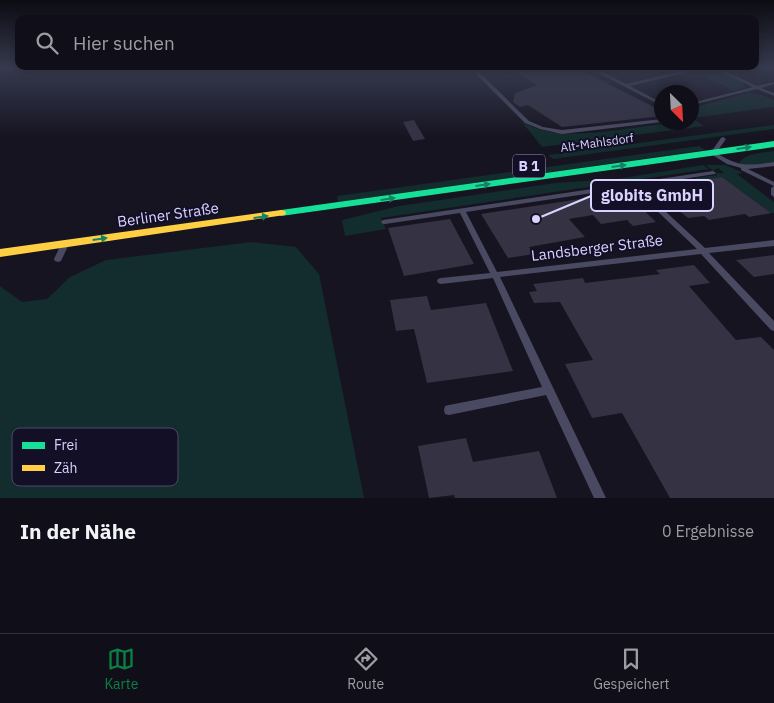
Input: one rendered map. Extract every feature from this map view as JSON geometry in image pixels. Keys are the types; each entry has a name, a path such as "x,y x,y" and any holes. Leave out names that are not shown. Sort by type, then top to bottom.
{"main road":[{"name":"Alt-Mahlsdorf","path":"646,150 774,133"},
{"name":"Alt-Mahlsdorf","path":"340,206 774,144"},
{"name":"Berliner Straße","path":"0,254 340,206"}],"lane":[{"path":"495,90 527,122 542,128 562,132 654,122"},
{"path":"633,90 654,101"},
{"path":"699,102 745,90"},
{"path":"723,140 713,153 774,184"},
{"path":"743,169 774,164"},
{"path":"385,222 713,173"},
{"name":"Landsberger Straße","path":"633,185 703,251 774,327"},
{"path":"774,188 774,195"},
{"path":"462,211 496,275 600,498"},
{"name":"Landsberger Straße","path":"441,281 774,242"},
{"path":"58,259 65,244"},
{"path":"448,410 549,390"}],"green space":[{"path":"748,93 762,95 774,100 774,107 699,117 699,106"},
{"path":"522,122 540,129 560,133 604,132 654,125 654,130 673,130 542,147"},
{"path":"774,125 774,129 553,159 548,155"},
{"path":"699,146 705,150 338,202 337,196"},
{"path":"774,151 774,162 750,166 739,163 750,155"},
{"path":"703,165 709,169 381,218 386,229 345,236 342,220 399,206 555,183 617,179"},
{"path":"706,165 726,165 743,173 737,174 774,202 774,213 771,213 722,177 698,181 695,178 724,173 718,168 713,171"},
{"path":"251,242 296,247 319,274 364,498 0,498 0,286 22,302 47,299 70,277 106,260"}],"building":[{"path":"523,90 621,90 654,107 654,117 562,127 528,105 520,107 513,102 515,93"},
{"path":"414,120 425,139 413,141 403,122"},
{"path":"722,177 771,213 749,217 745,214 709,220 704,216 688,218 651,188"},
{"path":"625,192 656,222 633,226 627,220 601,224 593,215 569,219 585,237 529,247 534,254 508,258 481,214"},
{"path":"450,219 474,264 404,276 388,228"},
{"path":"774,255 774,274 754,277 736,260"},
{"path":"694,265 710,283 689,286 736,340 761,337 774,350 774,498 670,498 622,413 592,418 565,364 593,360 560,302 534,303 529,292 537,291 533,284 583,278 585,283 660,274 656,270"},
{"path":"427,296 431,310 486,303 513,371 427,383 414,329 396,331 390,300"},
{"path":"466,438 473,462 539,451 557,498 455,498 454,495 429,498 418,446"}],"traffic: fast":[{"path":"281,213 774,144"}],"traffic: slow":[{"path":"0,253 281,213"}],"place":[{"name":"globits GmbH","path":"536,219"}]}
